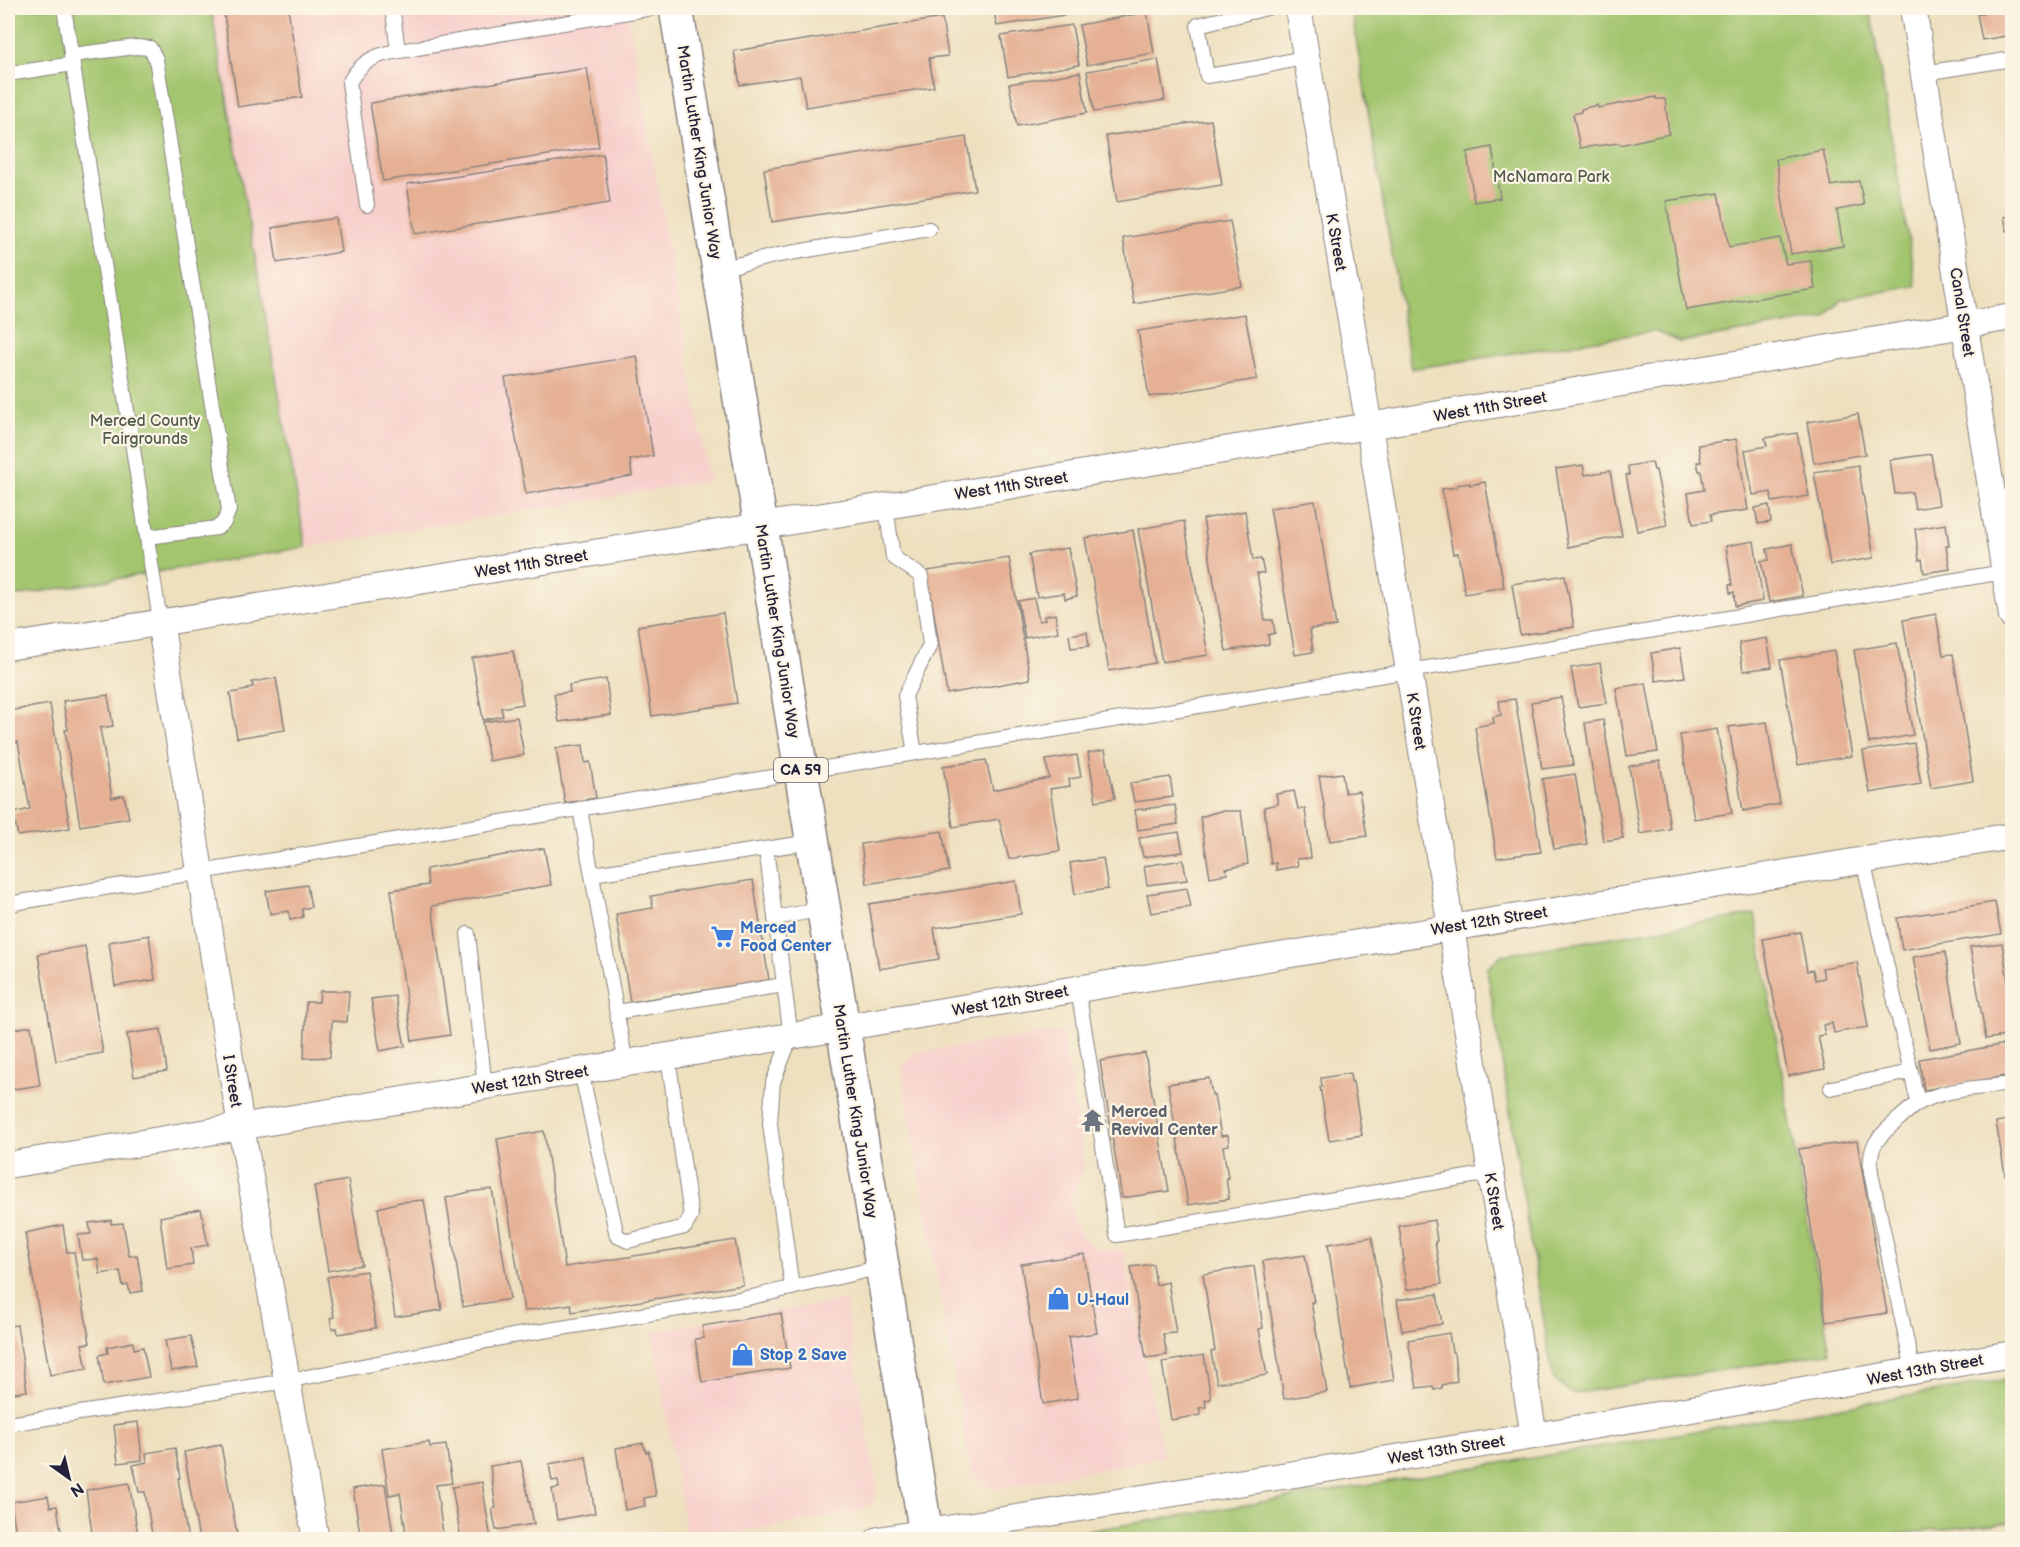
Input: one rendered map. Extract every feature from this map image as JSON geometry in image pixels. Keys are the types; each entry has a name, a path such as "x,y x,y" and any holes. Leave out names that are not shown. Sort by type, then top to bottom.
{"highway":[{"name":"Martin Luther King Junior Way","path":"676,8 926,1535"}],"street":[{"name":"K Street","path":"1298,8 1369,426 1534,1436"},
{"name":"Canal Street","path":"1913,8 1965,324 2009,571 2013,616"},
{"name":"West 11th Street","path":"8,647 886,506 2013,317"},
{"name":"I Street","path":"160,621 241,1127 316,1539"},
{"name":"West 12th Street","path":"8,1165 1451,926 2013,836"},
{"name":"West 13th Street","path":"878,1539 926,1535 1534,1436 2013,1354"}],"lane":[{"path":"64,8 160,621"},
{"path":"395,8 393,13 398,51"},
{"path":"367,205 349,83 364,63 375,56 398,51 652,8"},
{"path":"1267,8 1198,25 1207,76 1306,57"},
{"path":"8,74 136,47 150,48 156,58 229,510 224,522 217,528 147,537"},
{"path":"1924,73 2013,59"},
{"path":"719,269 779,255 929,229"},
{"path":"886,506 893,557 921,576 930,645 905,696 915,753"},
{"path":"8,904 2009,571"},
{"path":"580,809 626,1064"},
{"path":"592,874 812,842"},
{"path":"766,849 791,1037 773,1082 770,1124 792,1288"},
{"path":"1863,860 1918,1103"},
{"path":"775,918 823,909"},
{"path":"468,934 485,1087"},
{"path":"617,1012 784,985"},
{"path":"1078,989 1117,1235 1491,1173"},
{"path":"581,1071 617,1236 628,1241 685,1227 691,1216 668,1057"},
{"path":"1831,1088 1911,1072"},
{"path":"1913,1371 1871,1173 1872,1148 1881,1134 1918,1103 1947,1093 2013,1084"},
{"path":"8,1424 287,1381 512,1336 752,1297 882,1267"}],"shaded area":[{"path":"211,8 627,8 709,481 306,547"},
{"path":"1062,1031 1084,1167 1072,1193 1075,1225 1085,1240 1101,1249 1124,1251 1163,1457 993,1490 971,1472 901,1067 915,1053"},
{"path":"845,1300 877,1488 873,1502 859,1512 699,1539 687,1539 652,1331"}],"green space":[{"name":"Merced County Fairgrounds","path":"8,8 211,8 306,547 8,597"},
{"name":"McNamara Park","path":"1351,8 1870,8 1916,286 1841,299 1825,318 1680,342 1655,331 1411,369"},
{"path":"1755,914 1830,1353 1572,1394 1553,1378 1487,969 1501,955"},
{"path":"2012,1379 2012,1522 1844,1540 1038,1539"}],"building":[{"path":"223,8 288,8 302,97 238,107"},
{"path":"993,8 1100,8 1101,9 997,26"},
{"path":"1982,8 2012,8 2012,35 1982,40 1977,14 1983,14"},
{"path":"1147,12 1154,53 1087,65 1079,25"},
{"path":"942,18 948,56 929,58 934,87 806,107 800,76 740,85 734,51"},
{"path":"1072,25 1079,65 1008,77 1001,36"},
{"path":"1158,59 1165,100 1094,112 1087,71"},
{"path":"587,68 599,147 383,181 370,103"},
{"path":"1080,72 1087,113 1017,126 1009,84"},
{"path":"1656,97 1656,99 1665,99 1669,134 1620,145 1619,143 1580,148 1573,114 1581,112 1581,109 1597,105 1598,108"},
{"path":"1211,120 1222,185 1117,202 1106,136"},
{"path":"966,137 975,190 772,222 764,169"},
{"path":"1492,147 1500,198 1474,202 1467,152"},
{"path":"1823,150 1831,186 1859,181 1864,205 1837,210 1843,246 1791,254 1776,159"},
{"path":"603,154 610,203 415,234 407,184"},
{"path":"1719,193 1729,247 1780,238 1786,264 1811,261 1815,289 1686,310 1666,201"},
{"path":"2012,215 2012,230 2007,231 2004,217"},
{"path":"336,218 341,252 277,263 272,228"},
{"path":"1230,221 1242,286 1134,304 1123,238"},
{"path":"1245,314 1257,379 1149,397 1138,331"},
{"path":"637,356 653,456 630,460 632,476 526,494 505,378"},
{"path":"1858,414 1865,454 1814,463 1807,422"},
{"path":"1797,433 1809,496 1772,502 1771,492 1753,495 1745,450 1767,446 1765,438"},
{"path":"1736,439 1748,510 1710,515 1711,521 1693,524 1688,493 1704,490 1697,462 1701,462 1698,445"},
{"path":"1931,454 1939,505 1915,509 1912,492 1895,494 1890,460"},
{"path":"1652,462 1656,470 1667,525 1637,531 1626,475 1629,475 1628,466"},
{"path":"1583,465 1585,475 1610,471 1622,536 1568,547 1556,469"},
{"path":"1858,465 1874,558 1830,565 1814,472"},
{"path":"1485,482 1504,587 1465,594 1458,553 1453,554 1442,489"},
{"path":"1315,501 1336,626 1310,629 1313,652 1295,655 1270,508"},
{"path":"1769,505 1771,522 1758,524 1755,508"},
{"path":"1245,511 1253,560 1261,559 1264,573 1257,573 1265,620 1273,620 1275,633 1268,635 1269,644 1226,651 1203,519"},
{"path":"1184,521 1208,655 1162,662 1138,529"},
{"path":"1946,524 1949,546 1946,546 1950,569 1924,573 1922,559 1919,560 1915,529"},
{"path":"1133,530 1155,663 1109,671 1085,538"},
{"path":"1754,541 1763,601 1735,606 1734,592 1730,593 1729,585 1732,585 1726,546"},
{"path":"1792,544 1803,596 1769,602 1761,561 1769,560 1767,549"},
{"path":"1068,548 1077,596 1065,599 1064,593 1037,597 1029,554"},
{"path":"1009,558 1030,679 947,694 927,571"},
{"path":"1565,575 1574,627 1520,635 1512,584"},
{"path":"1034,598 1039,621 1045,620 1044,616 1055,614 1058,632 1025,638 1018,601"},
{"path":"723,613 737,703 652,716 638,626"},
{"path":"1936,614 1943,655 1953,654 1973,781 1931,788 1903,620"},
{"path":"1087,632 1089,646 1071,648 1069,635"},
{"path":"1767,638 1772,667 1743,671 1739,643"},
{"path":"1897,643 1913,735 1869,743 1854,650"},
{"path":"1680,648 1685,677 1656,681 1651,653"},
{"path":"513,651 523,704 501,708 503,716 483,720 472,658"},
{"path":"1834,651 1852,756 1798,765 1780,660"},
{"path":"1600,663 1607,703 1578,707 1571,668"},
{"path":"276,678 285,730 237,738 230,693 248,690 247,688 253,687 252,682"},
{"path":"606,679 611,715 559,722 554,694 570,692 569,685"},
{"path":"1646,683 1658,752 1627,756 1616,688"},
{"path":"108,695 113,726 100,728 112,798 124,795 129,818 80,826 65,730 68,730 63,701"},
{"path":"1561,697 1573,765 1542,769 1531,702"},
{"path":"1515,699 1541,852 1497,858 1475,727 1494,723 1493,717 1501,715 1499,701"},
{"path":"50,704 70,828 18,836 13,813 30,809 18,742 8,744 8,711"},
{"path":"517,717 524,755 489,761 483,722"},
{"path":"1603,720 1623,838 1603,841 1585,723"},
{"path":"1767,722 1780,804 1743,811 1729,727"},
{"path":"1717,729 1732,813 1694,819 1680,735"},
{"path":"1914,743 1921,784 1870,793 1863,751"},
{"path":"583,745 585,763 590,762 596,798 565,803 556,748"},
{"path":"1105,750 1115,798 1096,801 1088,753"},
{"path":"1077,755 1081,777 1069,779 1070,786 1050,789 1060,851 1009,859 999,819 953,827 943,766 986,760 993,790 1049,778 1046,760"},
{"path":"1660,761 1670,829 1640,834 1629,766"},
{"path":"1342,773 1345,793 1359,791 1367,836 1330,841 1319,776"},
{"path":"1575,774 1587,844 1554,849 1542,779"},
{"path":"1170,777 1173,797 1134,802 1130,783"},
{"path":"1294,791 1298,809 1305,809 1311,858 1297,859 1298,866 1276,870 1276,863 1271,864 1264,807 1278,804 1276,794"},
{"path":"1175,805 1178,824 1138,830 1135,810"},
{"path":"1220,811 1241,811 1248,864 1226,869 1227,874 1210,877 1200,817"},
{"path":"942,831 949,871 867,884 861,844"},
{"path":"1179,832 1183,852 1143,857 1139,838"},
{"path":"544,848 551,885 432,906 450,1035 412,1041 391,890 428,885 426,869"},
{"path":"1103,858 1108,889 1075,894 1070,863"},
{"path":"1183,860 1187,880 1147,885 1144,866"},
{"path":"753,880 769,980 630,1002 616,914 653,908 651,896"},
{"path":"1016,881 1021,914 934,928 939,959 879,969 869,904"},
{"path":"307,885 311,907 302,909 303,917 290,920 289,911 270,914 266,891"},
{"path":"1187,888 1191,907 1151,913 1147,894"},
{"path":"1995,902 2001,934 1902,950 1897,918"},
{"path":"1800,932 1807,971 1813,970 1815,980 1824,978 1822,968 1857,962 1868,1027 1834,1033 1832,1023 1823,1025 1825,1035 1818,1036 1825,1069 1788,1076 1763,939"},
{"path":"149,935 155,980 115,986 109,942"},
{"path":"2002,943 2012,1007 2012,1035 1986,1039 1970,947"},
{"path":"85,946 103,1053 56,1061 38,954"},
{"path":"1945,952 1961,1043 1930,1049 1913,957"},
{"path":"320,991 349,991 347,1022 332,1021 330,1057 304,1058 306,1002 319,1002"},
{"path":"395,996 405,1046 380,1051 371,999"},
{"path":"31,1026 40,1085 8,1090 8,1030"},
{"path":"161,1029 167,1071 134,1077 127,1034"},
{"path":"2012,1043 2012,1075 1924,1090 1919,1059"},
{"path":"1145,1053 1169,1191 1122,1198 1100,1061"},
{"path":"1350,1073 1362,1135 1329,1140 1320,1087 1322,1087 1321,1078"},
{"path":"1209,1078 1221,1136 1228,1135 1229,1145 1223,1146 1229,1199 1188,1205 1168,1084"},
{"path":"2012,1119 2012,1174 2005,1175 1996,1122"},
{"path":"544,1131 565,1267 735,1240 743,1285 572,1312 571,1304 524,1311 497,1139"},
{"path":"1857,1141 1887,1313 1826,1322 1799,1149"},
{"path":"348,1180 362,1265 328,1271 314,1186"},
{"path":"492,1189 510,1299 463,1307 446,1198"},
{"path":"424,1200 442,1310 395,1317 378,1208 400,1202"},
{"path":"201,1209 208,1245 191,1248 193,1265 167,1269 160,1217"},
{"path":"111,1220 111,1224 123,1223 129,1256 137,1255 143,1291 130,1293 128,1285 123,1286 120,1271 100,1274 98,1259 82,1260 78,1235 91,1234 89,1223"},
{"path":"1434,1220 1442,1284 1407,1290 1399,1226"},
{"path":"63,1225 67,1252 74,1252 90,1343 82,1344 87,1369 50,1375 25,1233"},
{"path":"1372,1237 1394,1380 1350,1388 1328,1244"},
{"name":"U-Haul","path":"1084,1254 1097,1333 1068,1337 1078,1398 1043,1404 1021,1264"},
{"path":"1305,1255 1327,1392 1284,1399 1263,1261"},
{"path":"1153,1264 1156,1285 1168,1282 1176,1333 1163,1334 1167,1355 1146,1358 1131,1267"},
{"path":"1254,1266 1263,1328 1259,1329 1267,1375 1217,1383 1211,1352 1215,1351 1203,1274"},
{"path":"366,1271 376,1328 338,1334 337,1328 332,1329 330,1318 334,1317 327,1277"},
{"path":"1437,1294 1442,1324 1402,1331 1397,1300"},
{"name":"Stop 2 Save","path":"781,1313 790,1368 702,1382 695,1339 704,1338 702,1326"},
{"path":"17,1325 27,1391 8,1394 8,1326"},
{"path":"1449,1333 1452,1352 1454,1352 1457,1381 1434,1390 1433,1386 1417,1388 1408,1340"},
{"path":"191,1336 198,1367 171,1371 165,1340"},
{"path":"133,1342 134,1349 143,1347 149,1377 104,1385 99,1355 108,1353 107,1347"},
{"path":"1204,1355 1211,1399 1205,1400 1206,1407 1199,1408 1201,1415 1171,1420 1162,1362"},
{"path":"138,1422 142,1460 118,1463 114,1425"},
{"path":"429,1442 430,1447 446,1445 452,1483 436,1485 444,1540 407,1540 400,1493 389,1495 382,1449"},
{"path":"643,1443 646,1452 649,1451 656,1496 644,1498 645,1506 625,1510 616,1448"},
{"path":"221,1445 238,1540 199,1540 184,1452"},
{"path":"175,1448 188,1540 153,1540 145,1492 139,1492 133,1465 147,1462 146,1453"},
{"path":"586,1457 595,1513 557,1520 552,1489 559,1488 558,1480 552,1481 549,1464"},
{"path":"521,1461 534,1524 496,1530 492,1509 496,1508 490,1466"},
{"path":"482,1482 491,1540 461,1540 452,1487"},
{"path":"129,1483 139,1540 93,1540 86,1490"},
{"path":"385,1484 394,1540 361,1540 353,1489"},
{"path":"48,1496 50,1507 57,1506 61,1531 54,1533 55,1540 17,1540 11,1502"}],"place":[{"name":"Merced Food Center","path":"722,936"},
{"name":"Merced Revival Center","path":"1093,1120"},
{"name":"U-Haul","path":"1059,1299"},
{"name":"Stop 2 Save","path":"742,1354"}]}
